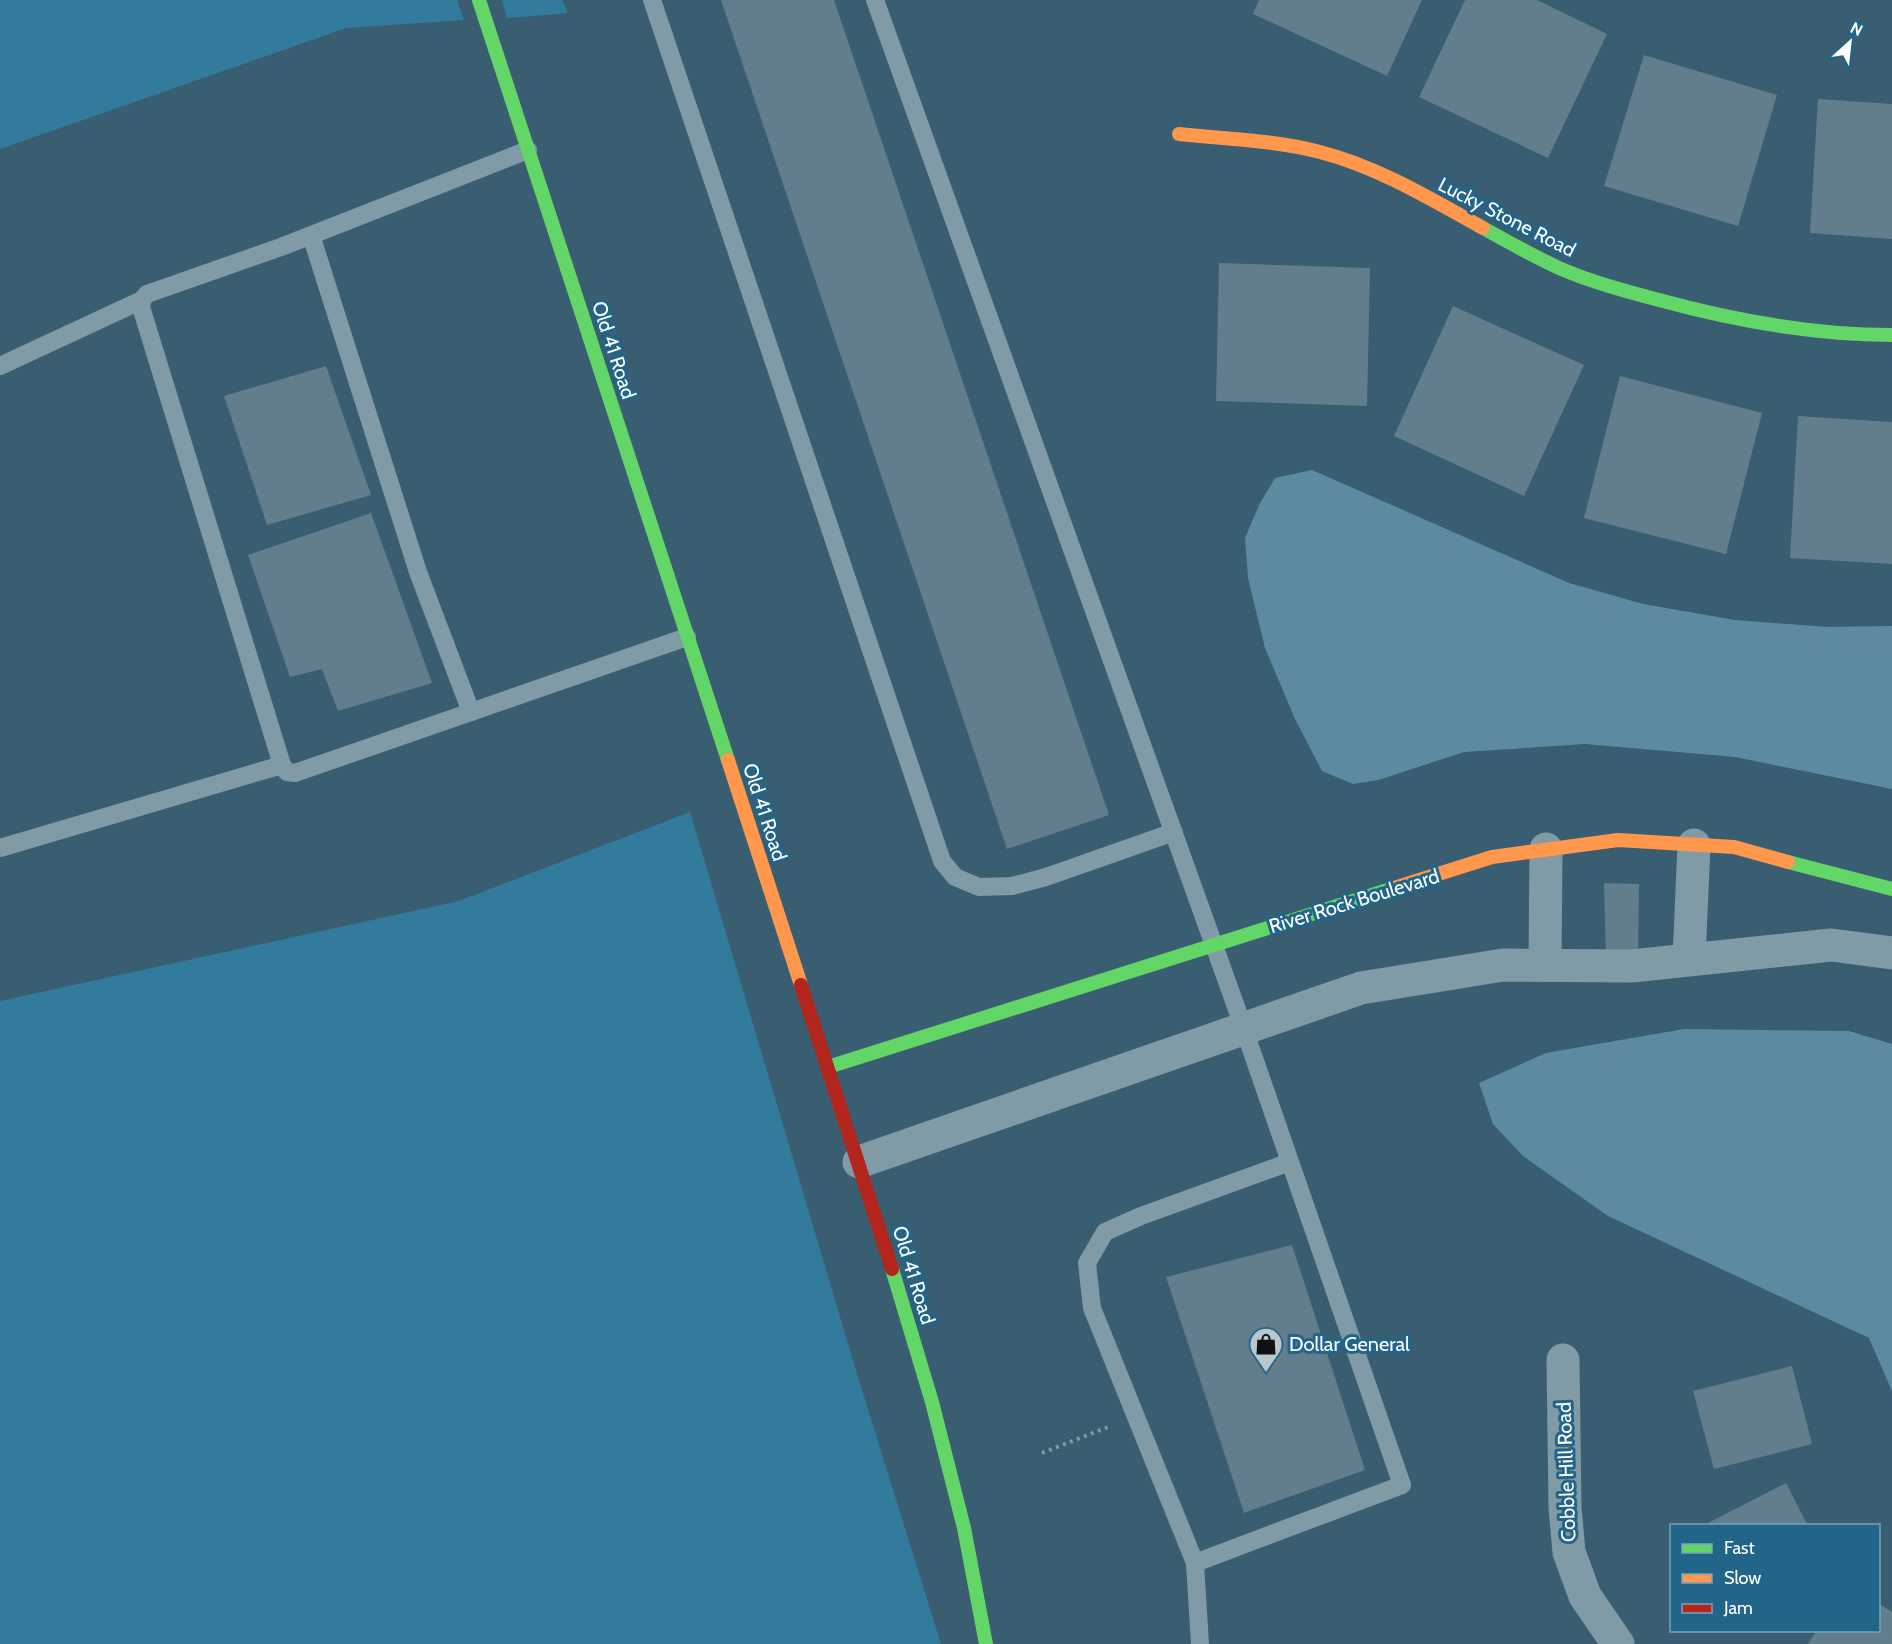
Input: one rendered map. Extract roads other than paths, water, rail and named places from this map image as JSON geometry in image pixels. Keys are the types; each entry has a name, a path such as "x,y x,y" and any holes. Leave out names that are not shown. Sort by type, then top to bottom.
{"street":[{"name":"Old 41 Road","path":"480,3 859,1162 932,1402 964,1528 986,1644"},
{"name":"Lucky Stone Road","path":"1179,134 1292,146 1339,158 1387,177 1550,264 1623,290 1718,317 1782,329 1855,336 1892,334"},
{"name":"River Rock Boulevard","path":"828,1066 1492,857 1618,840 1734,848 1892,889"},
{"path":"1689,960 1694,845"},
{"path":"1545,965 1546,849"},
{"path":"859,1162 1361,988 1503,965 1632,966 1831,945 1892,953"},
{"name":"Cobble Hill Road","path":"1563,1360 1565,1508 1569,1552 1585,1596 1618,1644"}],"lane":[{"path":"480,3 501,0"},
{"path":"652,0 942,861 956,877 979,887 1012,886 1046,877 1174,832"},
{"path":"875,0 1244,1029 1402,1485 1195,1563"},
{"path":"0,366 142,300 147,294 311,235 528,150"},
{"path":"311,235 418,572 471,712"},
{"path":"142,300 141,307 286,772 295,773 687,637"},
{"path":"0,848 282,765"},
{"path":"1200,1644 1195,1563 1092,1308 1088,1263 1105,1232 1141,1216 1290,1162"}],"place":[{"name":"Dollar General","path":"1266,1373"}]}
